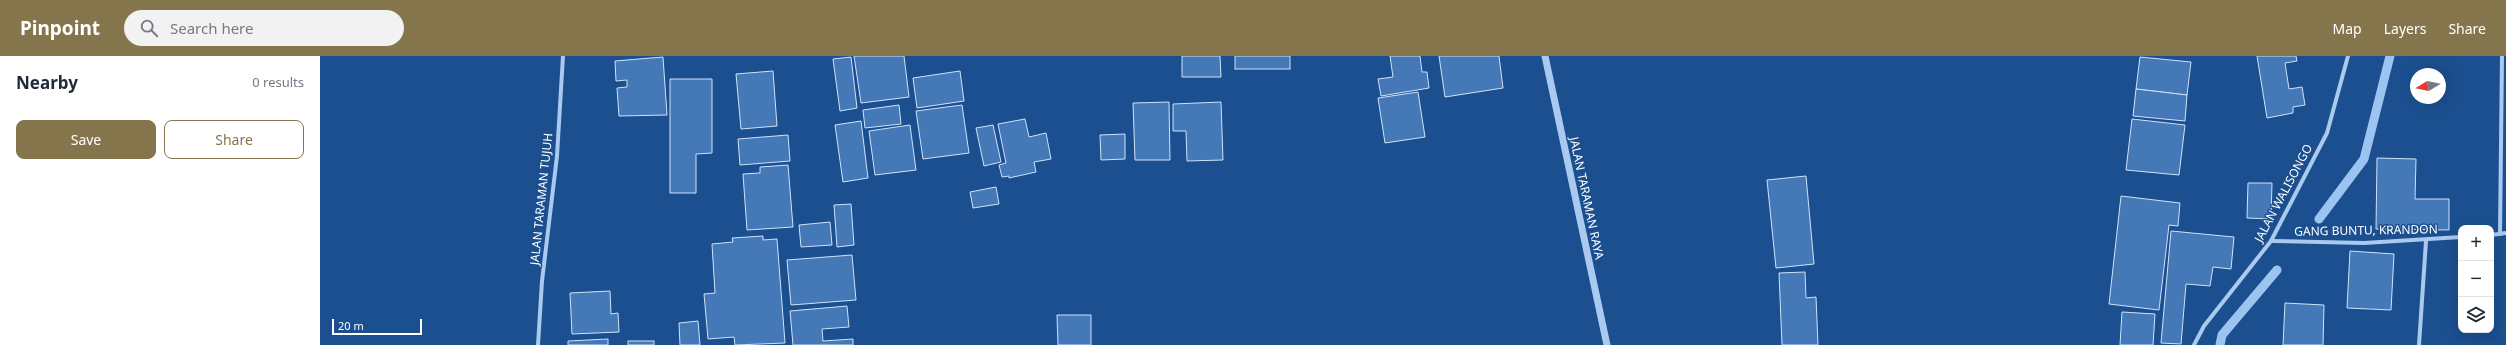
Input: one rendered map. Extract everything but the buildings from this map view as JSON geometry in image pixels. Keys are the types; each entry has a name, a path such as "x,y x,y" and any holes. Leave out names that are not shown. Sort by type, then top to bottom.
{"street":[{"name":"JALAN TARAMAN TUJUH","path":"538,345 542,281 557,156 563,56"},
{"name":"JALAN TARAMAN RAYA","path":"1545,56 1607,345"},
{"name":"JALAN WALISONGO","path":"2194,345 2204,326 2271,241 2327,133 2348,56"},
{"path":"2500,234 2502,56"},
{"path":"2494,235 2506,233"},
{"name":"GANG BUNTU, KRANDON","path":"2271,241 2426,241 2458,238"},
{"path":"2419,345 2426,241"}],"waterway":[{"path":"2319,219 2364,159 2390,56"},
{"path":"2220,345 2222,335 2277,270"}]}
